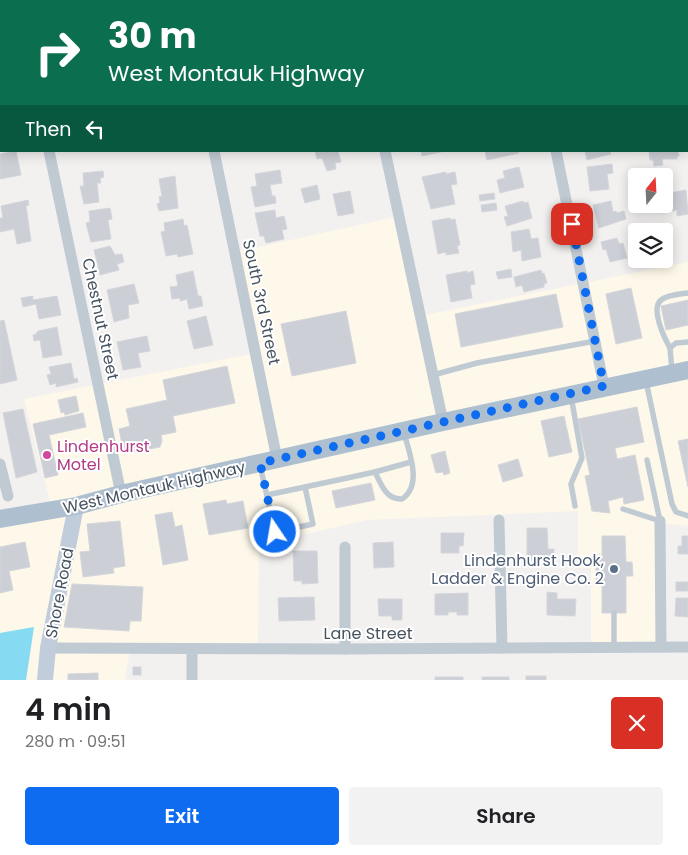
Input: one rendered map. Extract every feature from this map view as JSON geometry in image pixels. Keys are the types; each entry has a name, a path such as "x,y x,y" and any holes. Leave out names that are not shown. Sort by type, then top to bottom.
{"main road":[{"name":"West Montauk Highway","path":"0,519 76,506 121,494 403,430 680,371"}],"street":[{"name":"Chestnut Street","path":"50,152 121,494"},
{"name":"South 3rd Street","path":"214,152 278,459"},
{"path":"384,152 443,422"},
{"path":"556,152 604,386"},
{"path":"0,464 8,496"},
{"name":"Shore Road","path":"44,680 48,648 76,506"},
{"path":"499,520 502,648"},
{"path":"660,521 661,647"},
{"path":"345,547 345,649"},
{"name":"Lane Street","path":"48,648 192,650 688,647"},
{"path":"192,650 192,680"}],"lane":[{"path":"680,371 663,336 657,310 658,304 662,299 688,293"},
{"path":"433,375 477,363 595,341"},
{"path":"670,348 676,343 688,342"},
{"path":"645,378 672,504 676,512 688,516"},
{"path":"570,394 582,458 571,484 575,506"},
{"path":"375,472 384,491 390,497 402,499 411,491 413,484 411,462 403,430"},
{"path":"623,509 660,521 647,460"},
{"path":"267,495 375,472 411,462"},
{"path":"260,463 275,532 313,524 305,487"},
{"path":"614,613 614,647"}],"shaded area":[{"path":"395,217 415,317 658,268 673,268 673,265 688,262 688,526 663,523 664,645 591,646 591,568 578,568 578,511 367,520 259,545 258,643 131,644 125,680 26,680 34,627 0,633 0,513 50,502 24,399 261,352 240,251"}],"water":[{"path":"34,627 26,680 0,680 0,633"}],"building":[{"path":"16,152 21,175 0,179 0,154"},
{"path":"315,152 338,152 341,162 335,163 336,169 327,171 322,158 317,159"},
{"path":"421,152 440,152 422,156"},
{"path":"485,152 519,153 487,160"},
{"path":"585,152 610,152 611,154 587,160"},
{"path":"649,152 678,152 677,159 662,159 663,165 654,166 653,160 650,160"},
{"path":"612,164 613,173 607,174 609,189 590,191 587,167"},
{"path":"519,167 524,187 500,193 497,180 505,178 503,171"},
{"path":"280,170 282,183 270,185 272,196 275,196 276,203 255,207 251,187 257,186 255,174"},
{"path":"103,171 104,177 100,178 101,183 97,183 99,202 84,204 80,186 84,186 83,173"},
{"path":"446,172 446,174 455,172 457,184 451,185 455,204 431,209 422,177"},
{"path":"175,176 178,208 159,211 157,204 160,203 159,197 162,196 159,179"},
{"path":"317,185 320,199 305,203 301,189"},
{"path":"686,190 688,214 677,216 677,210 673,211 673,192"},
{"path":"350,191 354,213 338,216 333,194"},
{"path":"494,193 495,199 480,201 479,195"},
{"path":"28,200 29,205 26,206 31,241 17,244 14,229 0,232 0,218 3,218 1,206"},
{"path":"523,201 524,203 528,202 532,218 507,226 504,217 508,216 505,206"},
{"path":"611,201 613,212 624,211 626,219 599,228 593,205"},
{"path":"496,203 497,210 482,212 481,205"},
{"path":"110,208 112,219 108,220 111,239 91,242 86,223 90,222 89,211"},
{"path":"275,210 276,218 284,216 287,229 282,230 284,239 266,243 264,236 260,236 255,213"},
{"path":"450,218 451,220 455,219 460,245 457,246 459,253 446,255 446,252 438,254 432,221"},
{"path":"183,219 184,226 187,225 193,254 178,257 177,254 166,256 161,232 165,231 164,223"},
{"path":"529,229 531,239 538,238 541,257 522,261 521,250 513,252 511,232"},
{"path":"617,238 619,244 623,243 627,258 610,262 606,249 603,250 601,242"},
{"path":"110,246 115,255 122,254 124,262 117,264 119,270 100,275 94,250"},
{"path":"511,269 512,277 498,279 496,272"},
{"path":"541,270 547,283 544,284 544,287 524,292 522,285 516,287 514,277"},
{"path":"193,271 198,296 201,296 203,306 189,309 187,299 180,301 180,298 172,299 170,287 178,286 176,275"},
{"path":"467,271 467,273 473,271 475,284 470,285 472,298 451,302 446,275"},
{"path":"134,284 139,303 128,305 129,318 114,322 107,290"},
{"path":"631,288 642,338 616,344 606,294"},
{"path":"556,294 563,327 461,347 455,314"},
{"path":"33,296 33,300 57,296 61,315 39,319 36,304 23,307 21,298"},
{"path":"688,300 688,325 666,330 661,306"},
{"path":"346,311 356,363 292,376 281,324"},
{"path":"206,316 213,345 194,349 187,321"},
{"path":"4,320 17,380 0,384 0,321"},
{"path":"57,327 62,355 43,358 40,340 34,341 33,335 38,331"},
{"path":"147,336 150,351 138,353 141,367 123,370 117,342"},
{"path":"71,363 74,379 77,378 78,382 56,387 56,383 50,385 47,375 51,374 49,367"},
{"path":"227,366 235,403 173,416 176,432 161,435 160,447 124,454 119,429 130,426 126,409 167,400 163,380"},
{"path":"76,396 79,411 65,415 64,412 61,413 58,400"},
{"path":"637,407 644,442 615,448 617,459 635,455 644,500 624,504 623,497 608,501 610,513 592,511 585,476 590,475 578,419"},
{"path":"23,409 37,472 16,478 3,413"},
{"name":"Lindenhurst Motel","path":"83,413 86,427 49,435 58,475 45,478 33,424"},
{"path":"564,416 572,452 549,457 541,421"},
{"path":"688,439 688,487 678,441"},
{"path":"445,451 450,473 444,475 443,472 436,473 431,455"},
{"path":"518,459 523,476 503,482 498,465"},
{"path":"371,483 375,500 336,508 332,491"},
{"path":"226,500 227,504 243,501 248,528 209,535 203,504"},
{"path":"172,512 175,527 182,525 188,560 163,565 155,515"},
{"path":"120,521 125,566 113,568 114,573 83,577 80,552 90,551 87,524"},
{"path":"527,528 547,528 548,549 554,549 554,560 527,560"},
{"path":"441,533 464,533 463,546 459,546 459,553 441,553"},
{"name":"Lindenhurst Hook, Ladder & Engine Co. 2","path":"602,536 625,536 626,562 632,562 633,576 626,576 626,613 602,613 602,582 596,582 596,555 602,555"},
{"path":"682,536 688,536 688,554 678,554 678,546 682,546"},
{"path":"25,542 30,567 9,571 13,590 0,593 0,547"},
{"path":"393,542 394,567 374,568 373,543"},
{"path":"293,551 317,551 318,583 302,584 302,581 294,581"},
{"path":"676,582 688,582 688,591 676,591"},
{"path":"72,584 143,587 141,621 130,621 129,631 64,627"},
{"path":"547,592 557,593 557,599 576,599 575,616 547,615"},
{"path":"468,593 468,615 457,615 457,612 448,612 448,615 435,615 435,594"},
{"path":"314,597 315,620 279,621 278,598"},
{"path":"676,598 688,598 688,617 675,616"},
{"path":"378,599 402,599 402,620 392,620 392,616 379,616"},
{"path":"133,667 141,667 141,675 133,675"},
{"path":"98,673 98,680 68,680 68,674"},
{"path":"526,676 546,676 546,680 526,680"},
{"path":"435,677 463,677 463,680 435,680"},
{"path":"482,677 509,677 509,680 482,680"}],"place":[{"name":"Lindenhurst Motel","path":"47,455"},
{"name":"Lindenhurst Hook, Ladder & Engine Co. 2","path":"614,569"}],"route":[{"path":"275,532 260,463 604,386 572,224"}]}
